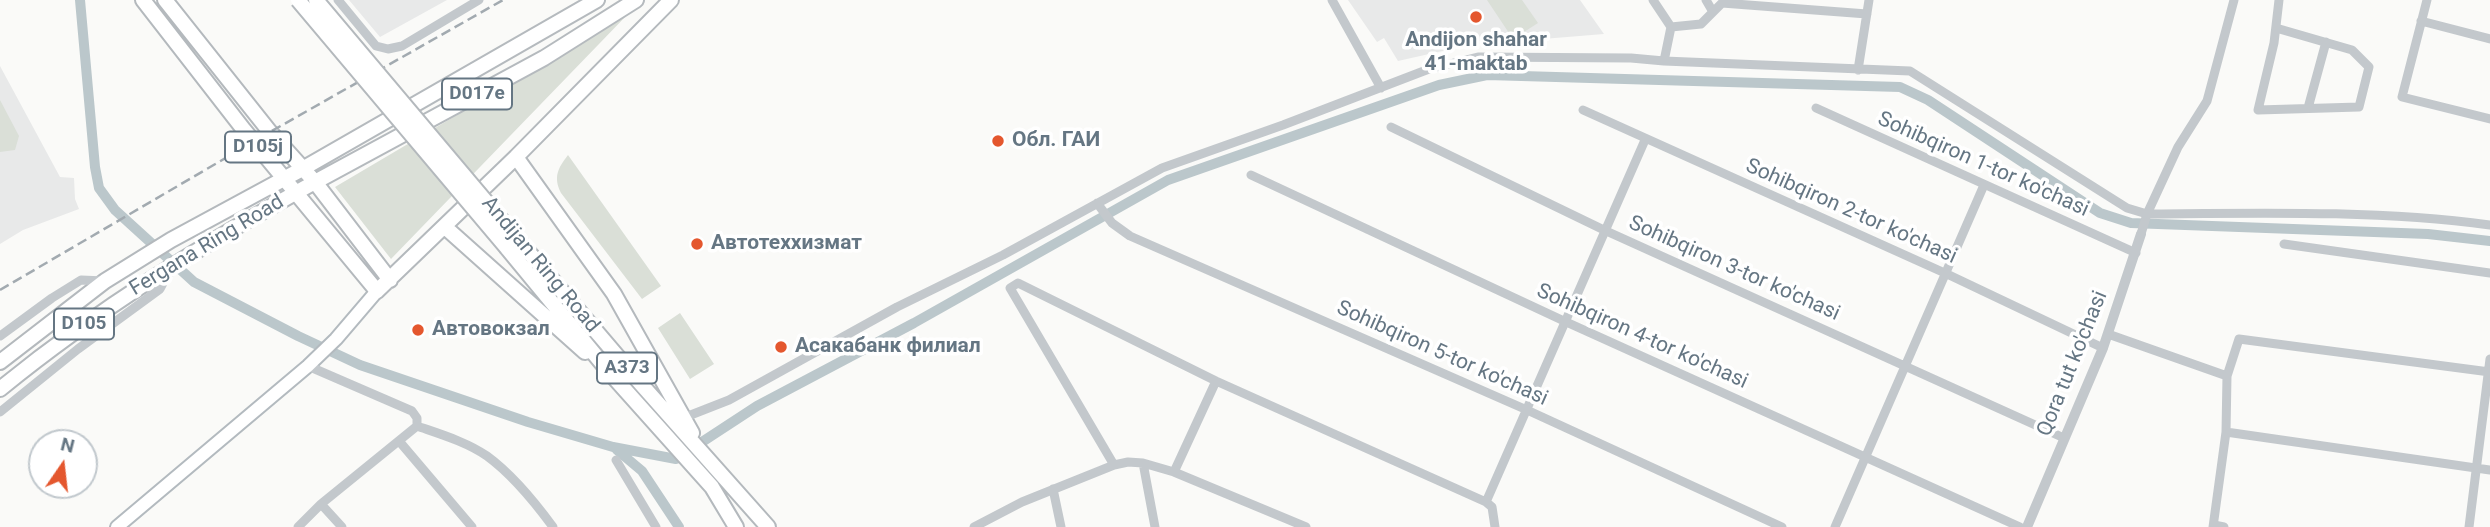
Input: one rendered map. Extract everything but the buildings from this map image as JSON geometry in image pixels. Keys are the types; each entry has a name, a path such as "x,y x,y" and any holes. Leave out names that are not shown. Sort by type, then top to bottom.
{"main road":[{"name":"D105j","path":"144,0 284,180 377,291"},
{"name":"D105j","path":"165,0 270,132 304,168"},
{"name":"Andijan Ring Road","path":"298,0 513,245 768,527"},
{"name":"Andijan Ring Road","path":"316,0 513,245 610,373 712,487 736,527"},
{"name":"D017e","path":"304,168 597,0"},
{"name":"D017e","path":"315,182 544,58 636,0"},
{"path":"117,527 310,364 336,339 377,291 516,157 671,0"},
{"path":"516,157 614,294 707,459"},
{"name":"Fergana Ring Road","path":"0,362 99,280 304,168"},
{"path":"304,168 315,182"},
{"name":"D105j","path":"315,182 390,280"},
{"name":"Fergana Ring Road","path":"0,388 114,302 315,182"},
{"path":"445,227 557,329 610,373"}],"street":[{"path":"338,0 376,46 388,49 402,46 479,0"},
{"path":"1332,0 1381,88"},
{"path":"1653,0 1671,27 1664,61"},
{"path":"1706,0 1713,12"},
{"path":"1858,70 1869,0"},
{"name":"Qora tut ko'chasi","path":"2027,527 2103,348 2147,214 2178,148 2207,102 2234,0"},
{"path":"2276,28 2351,50 2369,67 2359,107 2258,110 2280,0"},
{"path":"2427,0 2402,97 2490,119"},
{"path":"1671,27 1701,24 1724,2 1867,14"},
{"path":"2421,21 2490,39"},
{"path":"2308,108 2326,42"},
{"path":"683,418 729,400 897,307 1003,255 1162,168 1429,69 1478,57 1631,58 1910,71 2127,208 2147,214 2317,212 2434,217 2490,225"},
{"name":"Sohibqiron 1-tor ko'chasi","path":"1816,108 2136,253"},
{"name":"Sohibqiron 2-tor ko'chasi","path":"1583,110 1947,274 2103,348"},
{"name":"Sohibqiron 3-tor ko'chasi","path":"1391,127 1604,230 2064,438"},
{"path":"1486,502 1645,140"},
{"name":"Sohibqiron 4-tor ko'chasi","path":"1251,175 1564,321 2020,527"},
{"path":"1835,527 1984,184"},
{"name":"Sohibqiron 5-tor ko'chasi","path":"1098,205 1112,223 1130,236 1527,410 1782,527"},
{"path":"2284,244 2490,273"},
{"path":"0,412 78,349 160,289 173,266"},
{"path":"0,336 82,280 99,280"},
{"path":"1114,465 1010,288 1018,283 1216,381 1486,502 1492,507 1495,527"},
{"path":"2108,334 2227,376"},
{"path":"2224,527 2213,526 2226,432 2227,376 2239,338 2489,372"},
{"path":"2469,527 2490,359"},
{"path":"310,364 412,411 417,418 417,426"},
{"path":"1174,472 1216,381"},
{"path":"298,527 321,504 417,426"},
{"path":"417,426 447,436 486,456 531,496 553,527"},
{"path":"2226,432 2490,470"},
{"path":"399,441 472,527"},
{"path":"616,460 656,527"},
{"path":"974,527 1052,489 1128,462 1143,463 1174,472 1306,527"},
{"path":"1143,463 1155,527"},
{"path":"1052,489 1060,527"},
{"path":"321,504 342,527"}],"shaded area":[{"path":"349,0 447,0 380,37"},
{"name":"Andijon shahar 41-maktab","path":"1348,0 1580,0 1604,34 1469,45 1398,61 1384,38 1377,42"},
{"path":"1487,0 1522,0 1538,23 1513,39"},
{"path":"628,14 391,259 335,187"},
{"path":"0,66 60,177 74,178 75,199 79,209 23,230 0,244"},
{"path":"0,100 19,136 15,150 0,152"},
{"path":"568,155 661,286 642,299 561,193 557,182 558,173"},
{"path":"680,313 714,364 690,379 658,328"}],"waterway":[{"path":"80,0 99,188 115,210 194,282 360,365 528,422 613,447 676,459 757,406 914,323 1168,180 1439,85 1487,75 1900,87 1928,100 2100,213 2131,223 2428,234 2490,241"},
{"path":"617,450 642,471 679,527"}],"railway":[{"path":"0,290 503,0"}],"place":[{"name":"Andijon shahar 41-maktab","path":"1476,17"},
{"name":"Обл. ГАИ","path":"998,141"},
{"name":"Автотеххизмат","path":"697,244"},
{"name":"Автовокзал","path":"418,330"},
{"name":"Асакабанк филиал","path":"781,347"}]}
